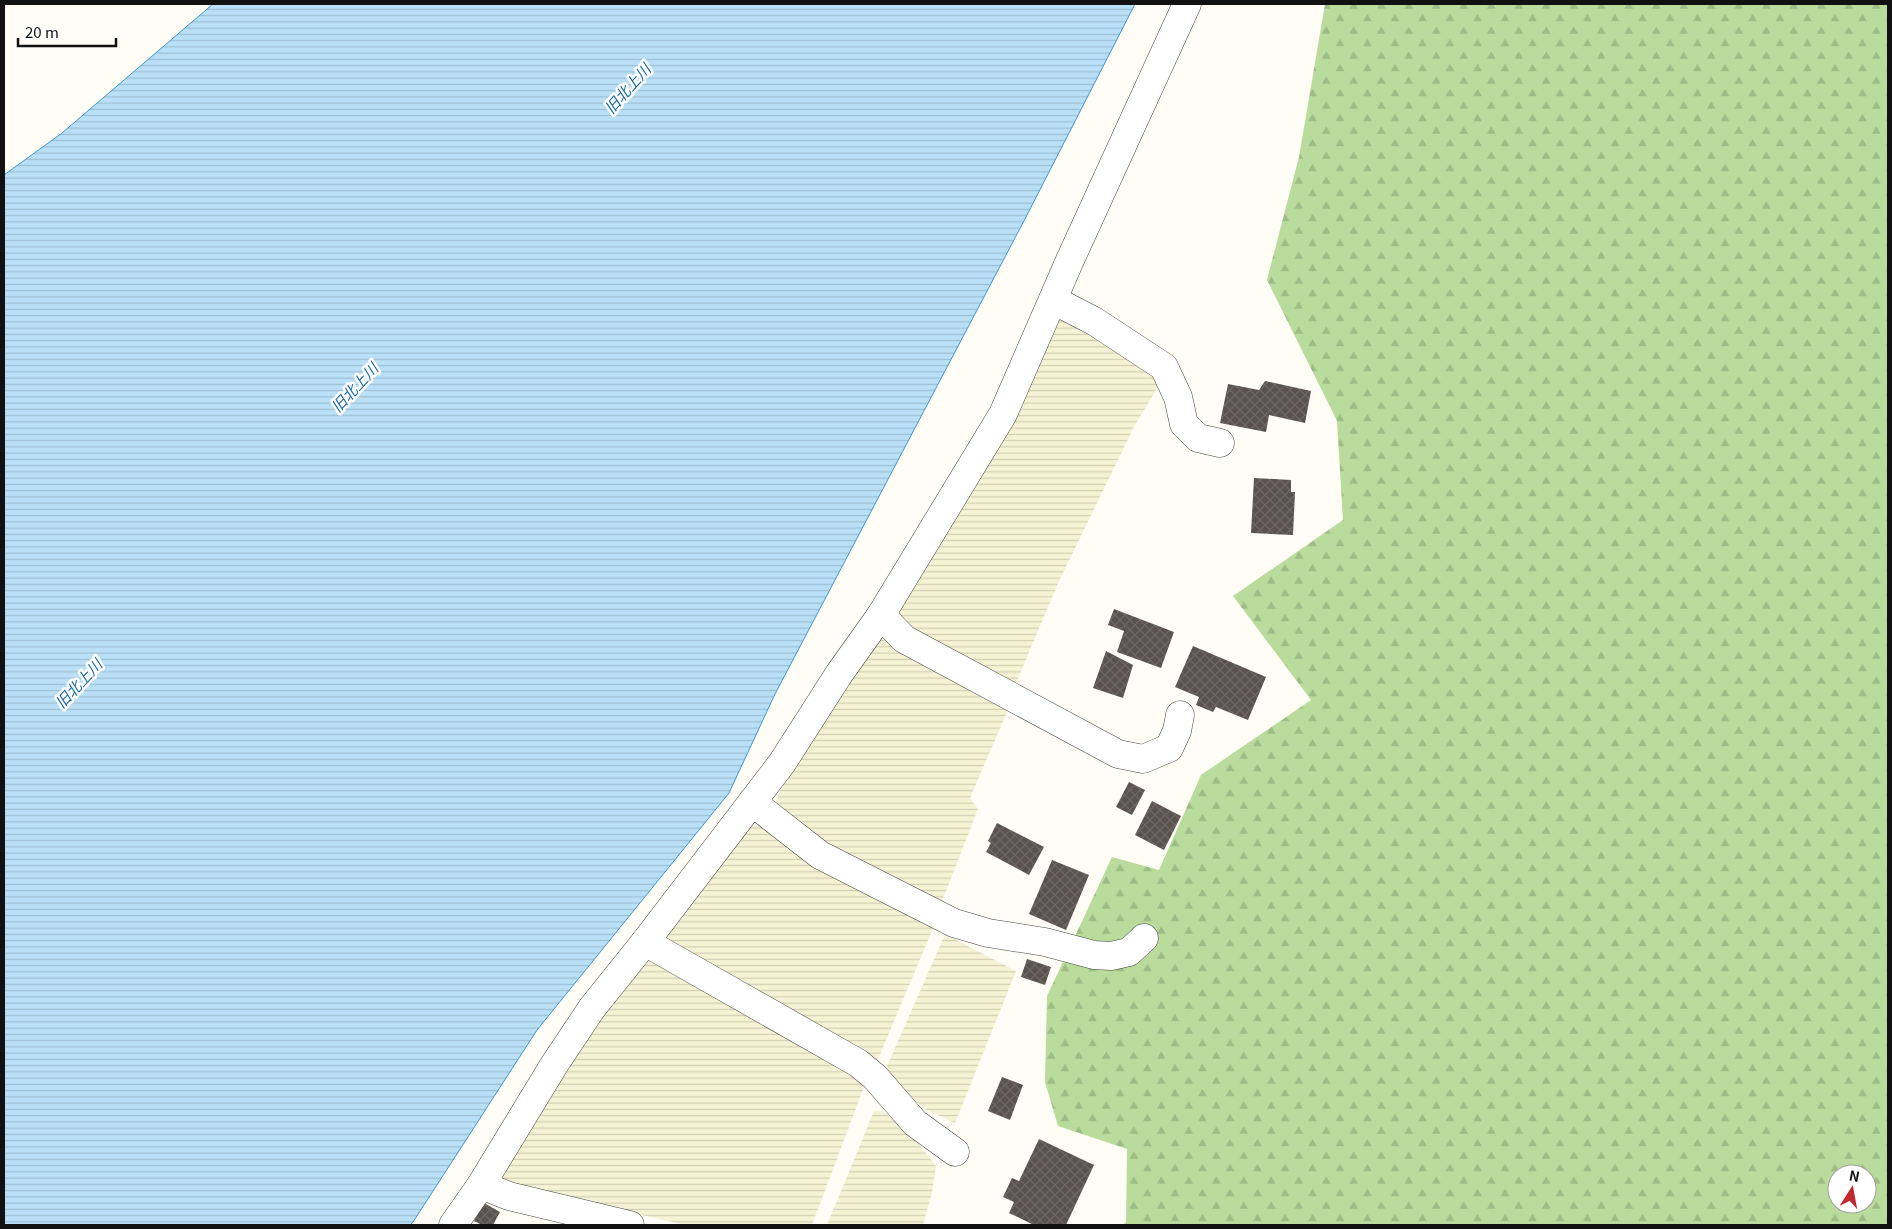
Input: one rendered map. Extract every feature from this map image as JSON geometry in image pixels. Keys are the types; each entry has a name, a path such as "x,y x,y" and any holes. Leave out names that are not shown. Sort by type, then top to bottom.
{"street":[{"path":"453,1225 482,1185 554,1065 592,1008 782,763 839,674 881,615 1003,414 1187,4"},
{"path":"1053,300 1094,321 1164,367 1178,397 1184,424 1198,438 1220,443"},
{"path":"881,615 904,639 1118,754 1143,758 1169,748 1177,732 1180,715"},
{"path":"752,802 820,855 954,923 988,933 1046,942 1094,955 1111,956 1128,952 1144,938"},
{"path":"645,942 858,1063 875,1077 915,1123 955,1152"},
{"path":"482,1185 510,1196 630,1225"}],"shaded area":[{"path":"1067,318 1162,380 1134,427 1059,581 1014,688 909,633 894,613 1057,319"},
{"path":"878,636 1008,710 970,798 978,809 941,904 929,902 787,820 775,805 780,790"},
{"path":"758,824 934,926 876,1064 670,944 667,937 667,926 747,828"},
{"path":"945,934 1016,971 955,1123 923,1108 885,1071"},
{"path":"645,957 854,1072 864,1087 812,1225 685,1225 502,1183 496,1176 603,1011"},
{"path":"874,1111 883,1111 912,1136 936,1166 932,1192 923,1225 827,1225"}],"green space":[{"path":"1325,4 1888,4 1888,1225 1123,1225 1126,1222 1127,1149 1058,1126 1045,1082 1047,996 1112,857 1159,870 1201,775 1311,700 1233,596 1343,520 1337,421 1267,280 1299,157"}],"water":[{"name":"旧北上川","path":"213,4 1135,4 1026,217 775,694 729,793 537,1030 413,1222 410,1225 4,1225 4,175 62,133"}],"building":[{"path":"1265,381 1311,391 1305,423 1269,415 1266,432 1220,423 1228,384 1259,390"},
{"path":"1254,478 1291,480 1291,492 1295,492 1293,535 1251,533"},
{"path":"1114,609 1174,632 1161,668 1117,652 1124,631 1108,625"},
{"path":"1193,646 1266,677 1248,720 1216,707 1213,712 1196,705 1199,697 1175,687"},
{"path":"1106,651 1133,665 1123,698 1093,688"},
{"path":"1129,782 1145,790 1132,815 1116,807"},
{"path":"1152,801 1181,816 1164,850 1135,835"},
{"path":"997,823 1044,847 1029,875 986,852 991,843 988,841"},
{"path":"1052,860 1089,875 1066,930 1029,914"},
{"path":"1027,959 1051,967 1045,985 1021,977"},
{"path":"1002,1077 1023,1085 1010,1120 988,1111"},
{"path":"1039,1139 1094,1165 1066,1225 1034,1225 1009,1213 1014,1202 1003,1197 1012,1178 1019,1181"},
{"path":"484,1203 500,1212 493,1225 482,1225 474,1221"}]}
